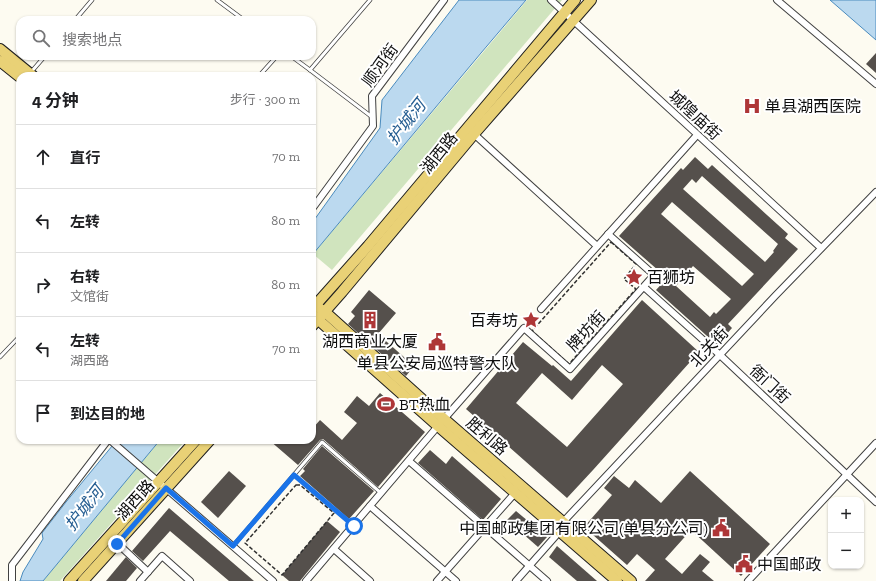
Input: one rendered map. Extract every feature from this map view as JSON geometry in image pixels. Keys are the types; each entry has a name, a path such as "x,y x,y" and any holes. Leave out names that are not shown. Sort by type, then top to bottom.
{"main road":[{"name":"湖西路","path":"316,312 373,240 575,0"},
{"name":"湖西路","path":"316,312 368,262 474,134 591,0"},
{"path":"0,49 27,72"},
{"path":"0,61 16,75"},
{"name":"胜利路","path":"316,314 562,527 617,581"},
{"name":"胜利路","path":"441,422 515,492 631,581"},
{"name":"湖西路","path":"83,581 117,544 193,444"},
{"name":"湖西路","path":"69,581 162,485 206,444"}],"street":[{"name":"顺河街","path":"316,204 373,126 372,96 444,0"},
{"name":"城隍庙街","path":"551,0 821,248"},
{"path":"777,0 876,84"},
{"path":"474,134 597,246"},
{"path":"540,309 697,135"},
{"name":"北关街","path":"516,581 562,527 720,355 876,192"},
{"name":"牌坊街","path":"441,422 524,328 570,369 654,276 608,234"},
{"name":"衙门街","path":"644,287 720,355 876,502"},
{"path":"306,581 441,422"},
{"path":"748,581 876,443"},
{"path":"12,581 12,565 106,444"},
{"path":"114,444 272,581"},
{"path":"408,461 547,581"},
{"path":"437,581 515,492"},
{"path":"370,506 456,581"},
{"path":"117,544 148,572"},
{"path":"334,549 370,581"},
{"path":"140,581 162,556 190,581"}],"lane":[{"path":"78,16 92,0"},
{"path":"217,0 239,16"},
{"path":"310,70 370,0"},
{"path":"33,72 42,60"},
{"path":"263,72 273,60"},
{"path":"296,60 313,72"},
{"path":"316,75 372,118"},
{"path":"0,357 16,340"},
{"path":"233,546 322,442 381,493"}],"path":[{"path":"611,242 636,264 624,279 636,290 569,364 532,331 611,242"},
{"path":"294,475 354,526"},
{"path":"296,485 300,485 334,513 282,575 245,543 296,485"}],"green space":[{"path":"527,0 562,0 332,270 316,257 316,250"},
{"path":"157,444 182,444 60,581 43,581"}],"water":[{"name":"护城河","path":"459,0 526,0 316,250 316,217 380,128 382,100"},
{"path":"830,0 876,0 876,40"},
{"name":"护城河","path":"114,444 157,444 43,581 20,581 23,572 43,539 42,533"}],"building":[{"path":"876,53 876,73 866,64"},
{"path":"695,157 708,169 712,165 788,234 785,238 798,249 728,324 732,328 717,345 656,290 667,278 619,236 681,168 683,170","holes":["702,176 778,244 773,251 774,252 765,262 683,189 692,179 696,183","672,202 754,274 742,286 661,214","693,266 731,299 716,314 714,312 710,317 676,286"]},
{"name":"湖西商业大厦","path":"369,290 396,313 378,334 414,366 406,376 348,324 355,316 351,312"},
{"path":"642,300 699,352 567,498 466,409 523,342 571,381","holes":["602,365 623,384 567,447 516,403 542,373 572,400"]},
{"path":"380,393 425,432 378,487 323,439 320,440 298,465 274,444 316,444 316,424 320,420 342,440 357,423 344,412 357,396 369,406"},
{"path":"322,446 374,491 349,519 300,476 305,471 303,469"},
{"path":"430,450 446,464 452,456 501,499 483,520 418,463"},
{"path":"229,471 246,486 218,518 201,502"},
{"path":"690,471 770,544 741,576 691,530 665,559 682,574 700,554 710,562 702,571 714,581 645,581 655,570 637,554 627,565 584,527 612,495 604,488 614,476 629,488 635,480 661,503"},
{"path":"169,508 254,581 229,581 170,531 143,561 132,551"},
{"path":"516,511 547,537 538,547 507,520"},
{"path":"327,521 340,532 300,581 289,581 282,575"},
{"path":"557,546 597,581 577,581 549,557"},
{"path":"126,557 137,568 126,581 106,581"}],"place":[{"name":"单县湖西医院","path":"752,106"},
{"name":"百狮坊","path":"634,277"},
{"name":"湖西商业大厦","path":"370,320"},
{"name":"百寿坊","path":"531,320"},
{"name":"单县公安局巡特警大队","path":"437,342"},
{"name":"BT热血","path":"386,404"},
{"name":"中国邮政集团有限公司(单县分公司)","path":"721,528"},
{"name":"中国邮政","path":"744,564"}],"route":[{"path":"117,544 166,488 233,546 294,475 354,526"}]}
